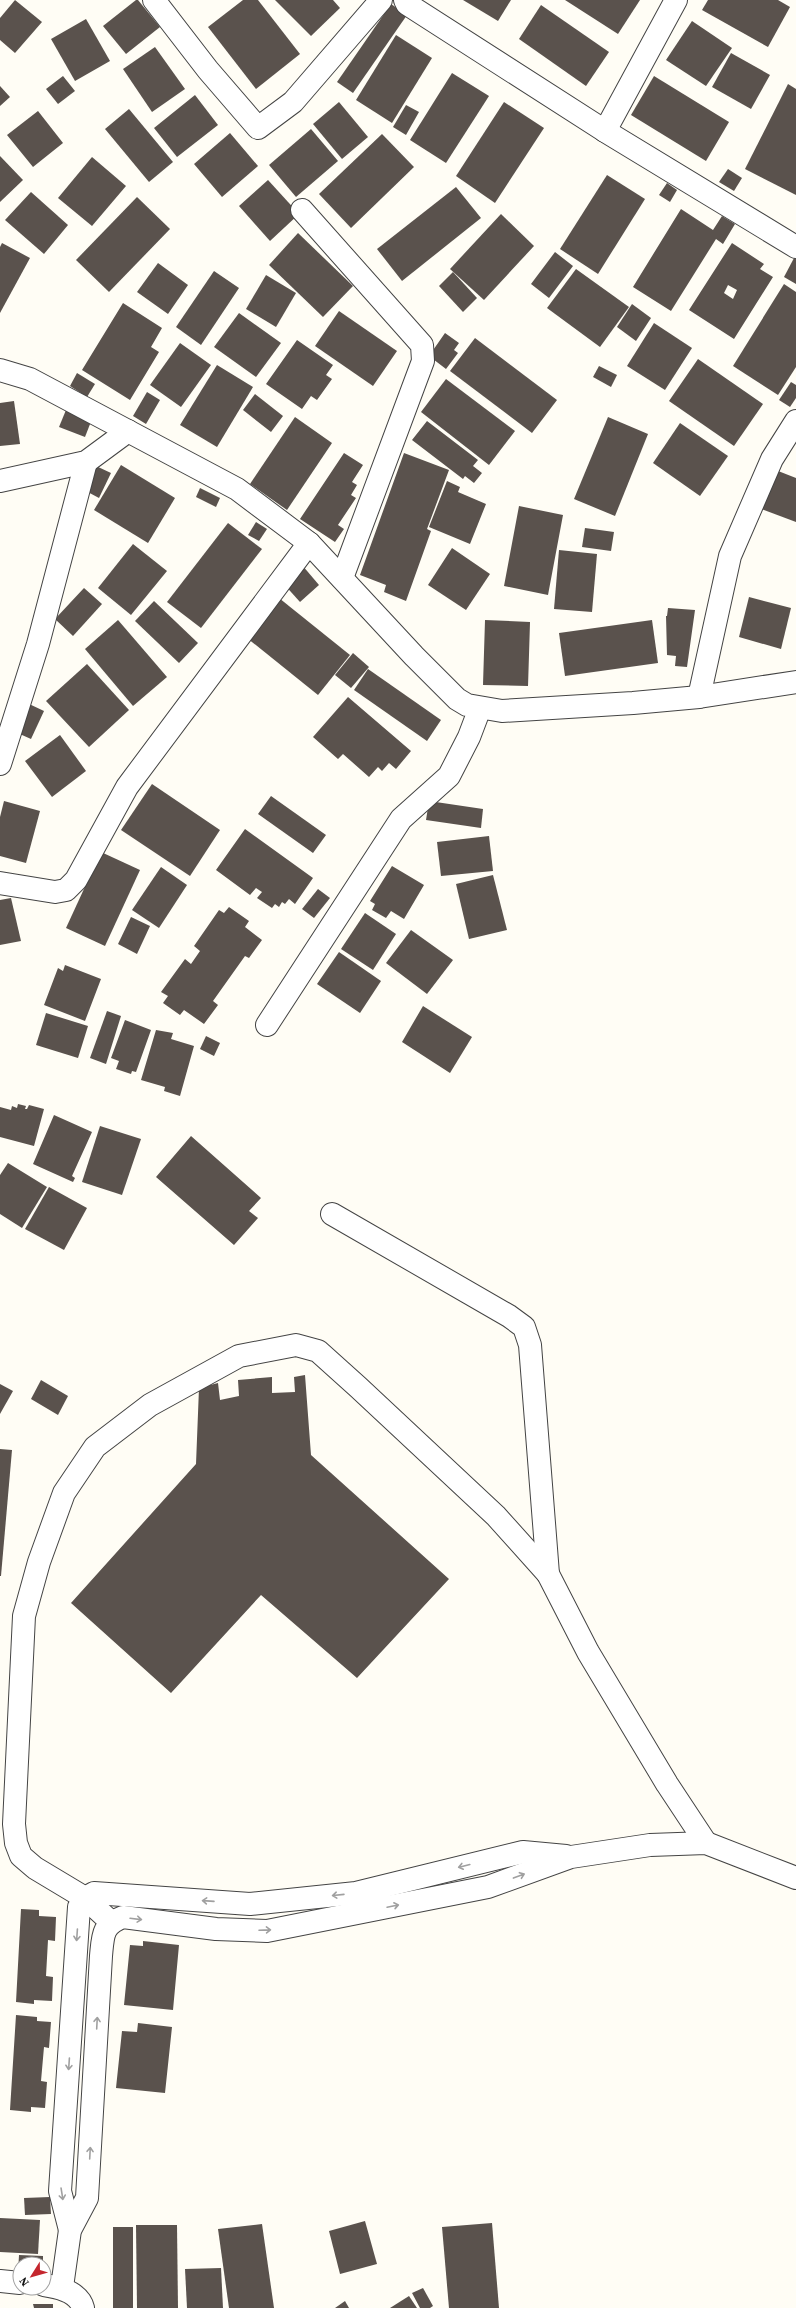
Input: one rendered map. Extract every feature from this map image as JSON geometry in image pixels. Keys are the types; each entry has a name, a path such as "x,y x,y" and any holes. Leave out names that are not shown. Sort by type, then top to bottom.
{"street":[{"path":"154,0 208,70 258,128 292,102 381,0"},
{"path":"405,0 407,4 605,131 796,247"},
{"path":"605,131 676,0"},
{"path":"302,210 422,345 423,360 342,578"},
{"path":"0,370 30,379 237,489 309,543 457,699 480,708 502,711 699,697 796,682"},
{"path":"699,697 730,556 772,459 796,421"},
{"path":"0,481 86,462 128,431"},
{"path":"0,764 38,644 86,462"},
{"path":"0,883 55,892 66,890 76,880 127,787 309,543"},
{"path":"267,1025 401,819 449,776 469,737 480,708"},
{"path":"332,1214 509,1316 524,1327 530,1345 548,1574"},
{"path":"111,1922 85,1898 35,1868 21,1856 16,1843 14,1824 24,1616 39,1562 64,1493 95,1447 150,1405 238,1356 296,1345 318,1351 496,1516 548,1574 588,1652 667,1784 706,1843"},
{"path":"83,2308 82,2303 53,2286 70,2230 87,2198 101,1956 104,1932 111,1922 123,1917 216,1929 267,1931 488,1887 571,1857 650,1845 706,1843 796,1878"},
{"path":"70,2230 60,2191 79,1907 85,1898 94,1894 124,1895 250,1904 356,1893 523,1852 571,1857"},
{"path":"0,2281 12,2282"}],"building":[{"path":"15,0 42,22 15,53 0,40 0,18"},
{"path":"138,0 160,27 126,54 103,26"},
{"path":"243,0 258,0 300,54 256,89 208,27"},
{"path":"275,0 333,0 340,8 311,36"},
{"path":"463,0 511,0 498,21"},
{"path":"565,0 640,0 618,34"},
{"path":"708,0 778,0 790,7 768,47 702,10"},
{"path":"391,4 407,15 353,93 337,82"},
{"path":"541,5 609,52 586,86 519,39"},
{"path":"86,19 110,61 75,81 51,39"},
{"path":"692,21 732,48 706,86 666,60"},
{"path":"396,35 432,58 392,123 356,100"},
{"path":"155,47 185,89 152,112 123,69"},
{"path":"731,53 770,75 751,109 712,87"},
{"path":"452,73 489,96 446,163 410,140"},
{"path":"63,76 75,91 58,104 46,89"},
{"path":"654,76 729,122 706,161 631,115"},
{"path":"788,84 796,89 796,195 745,169"},
{"path":"0,86 10,97 0,106"},
{"path":"195,95 218,125 177,157 154,128"},
{"path":"339,102 368,137 342,159 313,124"},
{"path":"504,102 544,128 495,203 456,176"},
{"path":"406,105 419,112 406,135 393,127"},
{"path":"129,109 173,162 149,182 105,129"},
{"path":"38,111 63,143 33,167 7,135"},
{"path":"311,129 338,161 296,197 269,165"},
{"path":"230,133 258,166 222,197 194,164"},
{"path":"382,134 414,167 351,228 319,194"},
{"path":"0,156 23,180 0,202"},
{"path":"92,157 126,186 92,226 58,198"},
{"path":"728,169 742,178 734,191 719,182"},
{"path":"607,175 645,199 598,274 560,249"},
{"path":"268,180 299,214 270,241 239,206"},
{"path":"667,183 677,190 670,202 659,195"},
{"path":"456,187 481,218 402,281 377,249"},
{"path":"31,192 68,225 44,254 5,220"},
{"path":"137,197 170,229 109,292 76,260"},
{"path":"681,209 713,230 722,216 735,224 723,244 716,239 671,311 633,287"},
{"path":"501,214 534,246 484,300 450,269"},
{"path":"298,233 353,286 323,317 269,265"},
{"path":"2,243 30,258 0,313 0,247"},
{"path":"732,243 764,264 760,269 773,277 734,339 689,310","holes":["728,285 737,290 733,299 724,293"]},
{"path":"555,252 573,266 549,298 531,284"},
{"path":"794,258 796,259 796,284 784,277"},
{"path":"158,263 188,285 168,314 137,292"},
{"path":"576,269 629,307 600,347 547,308"},
{"path":"214,271 239,288 201,345 176,327"},
{"path":"453,272 477,298 463,312 439,286"},
{"path":"266,275 296,293 276,327 246,309"},
{"path":"784,284 796,292 796,367 778,395 733,366"},
{"path":"123,303 162,328 151,347 159,352 130,400 82,370"},
{"path":"632,304 651,318 636,341 617,327"},
{"path":"339,311 397,351 373,386 315,346"},
{"path":"239,313 281,343 256,377 214,347"},
{"path":"654,323 692,348 665,390 627,366"},
{"path":"445,333 459,343 454,350 458,353 446,369 429,356"},
{"path":"475,338 557,400 532,433 450,371"},
{"path":"297,340 333,365 326,375 332,379 317,400 311,396 302,409 266,384"},
{"path":"180,343 211,365 181,407 150,385"},
{"path":"698,359 763,404 734,446 669,401"},
{"path":"217,365 253,387 217,447 180,425"},
{"path":"599,366 617,375 611,387 593,377"},
{"path":"77,373 95,384 87,397 70,386"},
{"path":"446,379 515,431 489,465 421,412"},
{"path":"791,382 796,385 796,398 790,407 779,400"},
{"path":"147,392 160,400 146,424 133,416"},
{"path":"255,394 283,416 271,432 243,410"},
{"path":"14,401 20,444 0,446 0,403"},
{"path":"66,410 92,419 85,437 59,427"},
{"path":"295,417 332,443 287,510 250,484"},
{"path":"608,417 648,434 615,516 574,499"},
{"path":"427,421 478,460 473,466 482,473 474,483 465,476 463,479 412,440"},
{"path":"680,423 728,456 700,496 653,463"},
{"path":"344,453 363,465 352,482 357,485 351,495 356,498 338,525 344,529 335,542 300,519"},
{"path":"404,453 449,470 427,529 431,531 406,601 384,592 386,585 360,575"},
{"path":"121,465 175,498 148,543 94,510"},
{"path":"96,466 111,473 99,498 84,490"},
{"path":"773,469 796,478 796,522 759,508"},
{"path":"447,481 460,487 458,492 486,504 470,544 429,527"},
{"path":"200,488 220,498 216,507 196,497"},
{"path":"519,506 563,515 548,595 504,586"},
{"path":"256,522 267,529 259,541 248,535"},
{"path":"228,523 262,549 201,628 167,602"},
{"path":"585,528 614,532 611,551 582,547"},
{"path":"133,544 167,571 131,615 98,588"},
{"path":"452,548 490,574 466,610 428,585"},
{"path":"559,550 597,554 592,612 554,609"},
{"path":"302,565 319,585 300,602 282,582"},
{"path":"84,588 102,604 73,636 55,619"},
{"path":"749,597 791,608 781,649 739,637"},
{"path":"279,598 350,655 318,695 247,638"},
{"path":"154,601 198,643 179,663 135,621"},
{"path":"668,608 695,610 687,667 675,666 676,656 667,655 666,616"},
{"path":"118,620 167,677 133,706 85,649"},
{"path":"485,620 530,622 528,686 483,685"},
{"path":"652,620 658,663 565,676 559,633"},
{"path":"353,653 369,667 351,688 335,675"},
{"path":"87,664 129,710 89,747 46,701"},
{"path":"368,669 441,720 427,741 354,690"},
{"path":"348,697 411,751 396,769 389,763 382,771 378,767 369,777 343,754 338,759 313,737"},
{"path":"27,703 44,711 31,739 13,731"},
{"path":"60,735 86,771 52,797 25,761"},
{"path":"152,784 220,830 190,876 121,830"},
{"path":"271,796 326,835 313,853 258,814"},
{"path":"4,801 40,811 26,863 0,856 0,817"},
{"path":"429,801 483,809 481,828 426,820"},
{"path":"245,829 313,878 295,904 289,899 285,904 282,902 279,907 275,904 272,908 257,898 262,892 256,888 250,895 216,870"},
{"path":"489,836 493,871 441,876 437,842"},
{"path":"101,852 140,870 105,946 66,928"},
{"path":"392,866 424,885 404,919 391,911 386,918 372,910 375,904 370,901"},
{"path":"161,867 187,885 159,928 132,910"},
{"path":"493,875 507,930 469,939 456,884"},
{"path":"318,889 330,898 314,918 302,909"},
{"path":"11,898 21,941 0,945 0,900"},
{"path":"229,907 249,921 245,927 262,940 249,958 245,956 213,1001 218,1005 204,1024 184,1010 180,1015 163,1003 168,996 161,992 185,959 191,964 200,951 194,946 219,910 224,913"},
{"path":"365,913 396,934 373,970 341,949"},
{"path":"131,917 150,926 137,954 118,944"},
{"path":"411,930 453,960 427,994 386,963"},
{"path":"339,952 381,981 360,1013 317,984"},
{"path":"65,965 101,979 85,1021 44,1005 58,968 63,971"},
{"path":"423,1006 472,1037 450,1073 402,1042"},
{"path":"107,1011 121,1016 106,1064 90,1058"},
{"path":"46,1013 88,1026 78,1058 36,1045"},
{"path":"125,1020 151,1030 136,1072 132,1071 131,1074 116,1069 119,1061 111,1058"},
{"path":"156,1030 173,1033 171,1039 194,1046 180,1096 164,1091 165,1087 141,1080"},
{"path":"206,1036 220,1043 214,1056 200,1049"},
{"path":"18,1104 26,1106 25,1109 27,1109 29,1105 44,1109 34,1146 0,1137 0,1107 11,1110 12,1106 17,1108"},
{"path":"54,1115 92,1132 72,1176 75,1178 73,1182 33,1164"},
{"path":"100,1126 141,1139 122,1195 82,1182"},
{"path":"191,1136 261,1198 249,1211 258,1218 234,1245 156,1177"},
{"path":"8,1163 47,1187 22,1228 0,1214 0,1175"},
{"path":"49,1187 87,1208 64,1250 25,1229"},
{"path":"305,1375 311,1455 449,1579 357,1678 261,1595 171,1693 71,1603 196,1464 199,1388 218,1383 220,1400 239,1396 238,1380 272,1377 272,1393 295,1392 294,1377"},
{"path":"41,1380 68,1396 58,1415 31,1399"},
{"path":"0,1384 13,1391 0,1414"},
{"path":"0,1449 12,1450 1,1576 0,1576"},
{"path":"21,1909 39,1910 39,1916 56,1917 55,1941 48,1940 46,1976 53,1977 52,2001 34,2000 34,2004 16,2002"},
{"path":"143,1941 179,1945 173,2010 124,2005 130,1945 143,1946"},
{"path":"16,2015 37,2017 37,2021 51,2022 49,2048 44,2047 41,2081 47,2082 45,2108 31,2107 31,2112 10,2110"},
{"path":"138,2023 172,2027 165,2093 116,2088 122,2031 137,2032"},
{"path":"50,2197 51,2214 25,2215 24,2198"},
{"path":"0,2218 40,2220 38,2254 0,2252"},
{"path":"365,2221 377,2264 340,2274 329,2231"},
{"path":"492,2223 499,2308 449,2308 442,2227"},
{"path":"262,2224 274,2308 229,2308 218,2229"},
{"path":"136,2225 177,2225 178,2308 137,2308"},
{"path":"113,2227 133,2227 133,2308 113,2308"},
{"path":"19,2255 43,2256 19,2256"},
{"path":"221,2268 223,2308 187,2308 185,2269"},
{"path":"423,2288 433,2306 430,2308 420,2308 412,2293"},
{"path":"409,2296 417,2308 390,2308"},
{"path":"345,2301 349,2308 335,2308"},
{"path":"33,2304 53,2304 53,2308 34,2308"}]}
